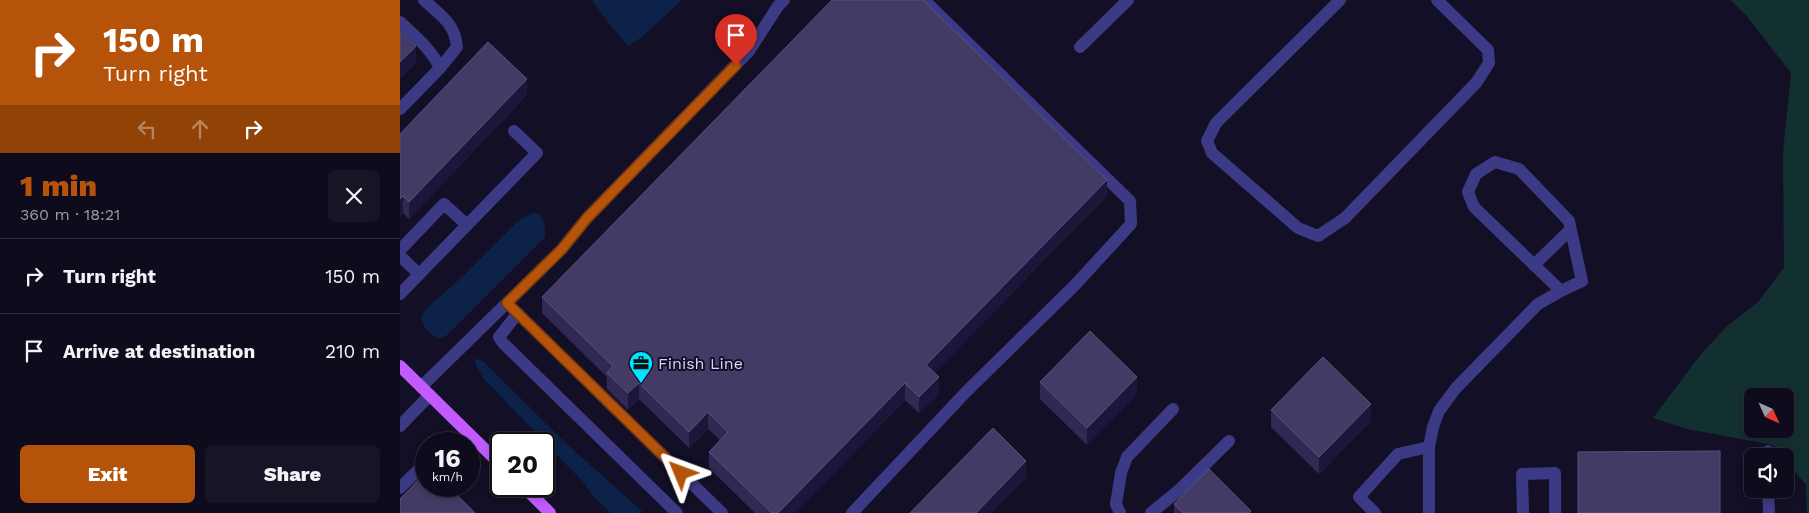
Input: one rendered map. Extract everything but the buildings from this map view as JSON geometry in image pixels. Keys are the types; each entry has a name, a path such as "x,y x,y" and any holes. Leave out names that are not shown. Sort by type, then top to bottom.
{"main road":[{"path":"400,366 490,454"},
{"path":"534,497 550,513"}],"street":[{"path":"400,109 440,68 457,47 456,34 451,25 424,0"},
{"path":"400,426 426,391 507,303 562,249 587,218 749,51 778,6 784,0"},
{"path":"852,513 973,386 1075,285 1131,224 1130,201 924,0"},
{"path":"1080,47 1128,0"},
{"path":"1340,0 1216,123 1207,141 1212,153 1298,228 1318,236 1345,218 1476,82 1489,63 1488,50 1437,0"},
{"path":"400,22 426,47 436,59 440,68"},
{"path":"400,294 537,153 514,131"},
{"path":"1429,513 1429,447 1439,411 1456,388 1538,304 1582,281 1569,221 1519,169 1495,162 1476,174 1468,192 1474,207 1561,291"},
{"path":"400,250 444,204 467,225"},
{"path":"1534,265 1570,230"},
{"path":"400,256 419,274"},
{"path":"507,303 722,513"},
{"path":"518,313 499,336 502,343 677,513"},
{"path":"1118,509 1121,473 1128,457 1173,409"},
{"path":"1151,513 1178,491 1229,441"},
{"path":"1375,513 1359,497 1398,454 1429,447"},
{"path":"400,488 415,473"},
{"path":"1524,513 1522,474 1555,473 1555,513"},
{"path":"1768,498 1769,513"}],"green space":[{"path":"1730,0 1809,0 1809,513 1807,513 1806,485 1794,470 1794,448 1776,448 1773,445 1687,429 1653,418 1701,354 1727,326 1758,302 1784,268 1783,152 1791,73 1745,14"}],"water":[{"path":"592,0 682,0 642,37 628,46"},
{"path":"538,213 544,222 545,237 447,335 439,339 429,332 423,324 421,317 426,309 463,276 517,222 527,215"},
{"path":"476,358 484,362 555,432 535,432 483,378 475,364"},
{"path":"555,432 642,511 640,513 611,513 591,494 585,484 555,453"}],"place":[{"name":"Finish Line","path":"641,384"}],"route":[{"path":"681,473 507,303 562,249 587,218 736,65"}]}
